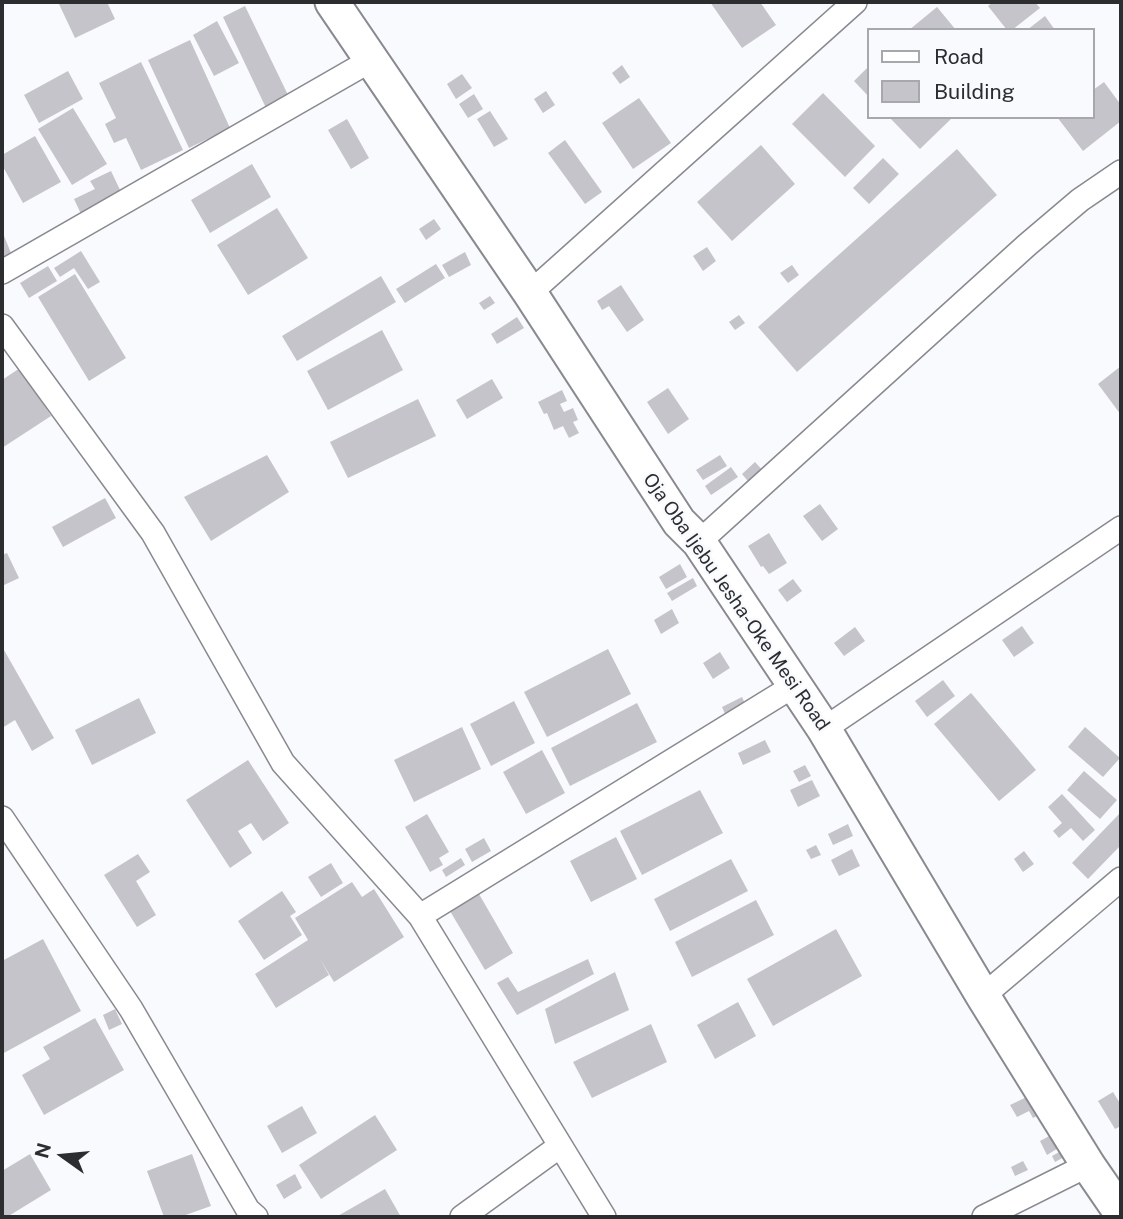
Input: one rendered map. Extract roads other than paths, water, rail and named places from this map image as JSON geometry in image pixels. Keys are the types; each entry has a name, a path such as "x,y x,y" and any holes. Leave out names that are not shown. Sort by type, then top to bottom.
{"main road":[{"name":"Oja Oba Ijebu Jesha-Oke Mesi Road","path":"332,2 530,293 679,522 699,542 824,729 983,996 1121,1213"}],"street":[{"path":"530,293 855,2"},
{"path":"2,272 373,59"},
{"path":"699,542 1027,245 1080,200 1121,172"},
{"path":"2,326 153,533 283,763 420,916 604,1217"},
{"path":"824,729 1121,528"},
{"path":"420,916 795,685"},
{"path":"2,818 131,1009 248,1210 256,1217"},
{"path":"983,996 1121,879"},
{"path":"462,1217 560,1146"},
{"path":"984,1217 1088,1165"}]}
